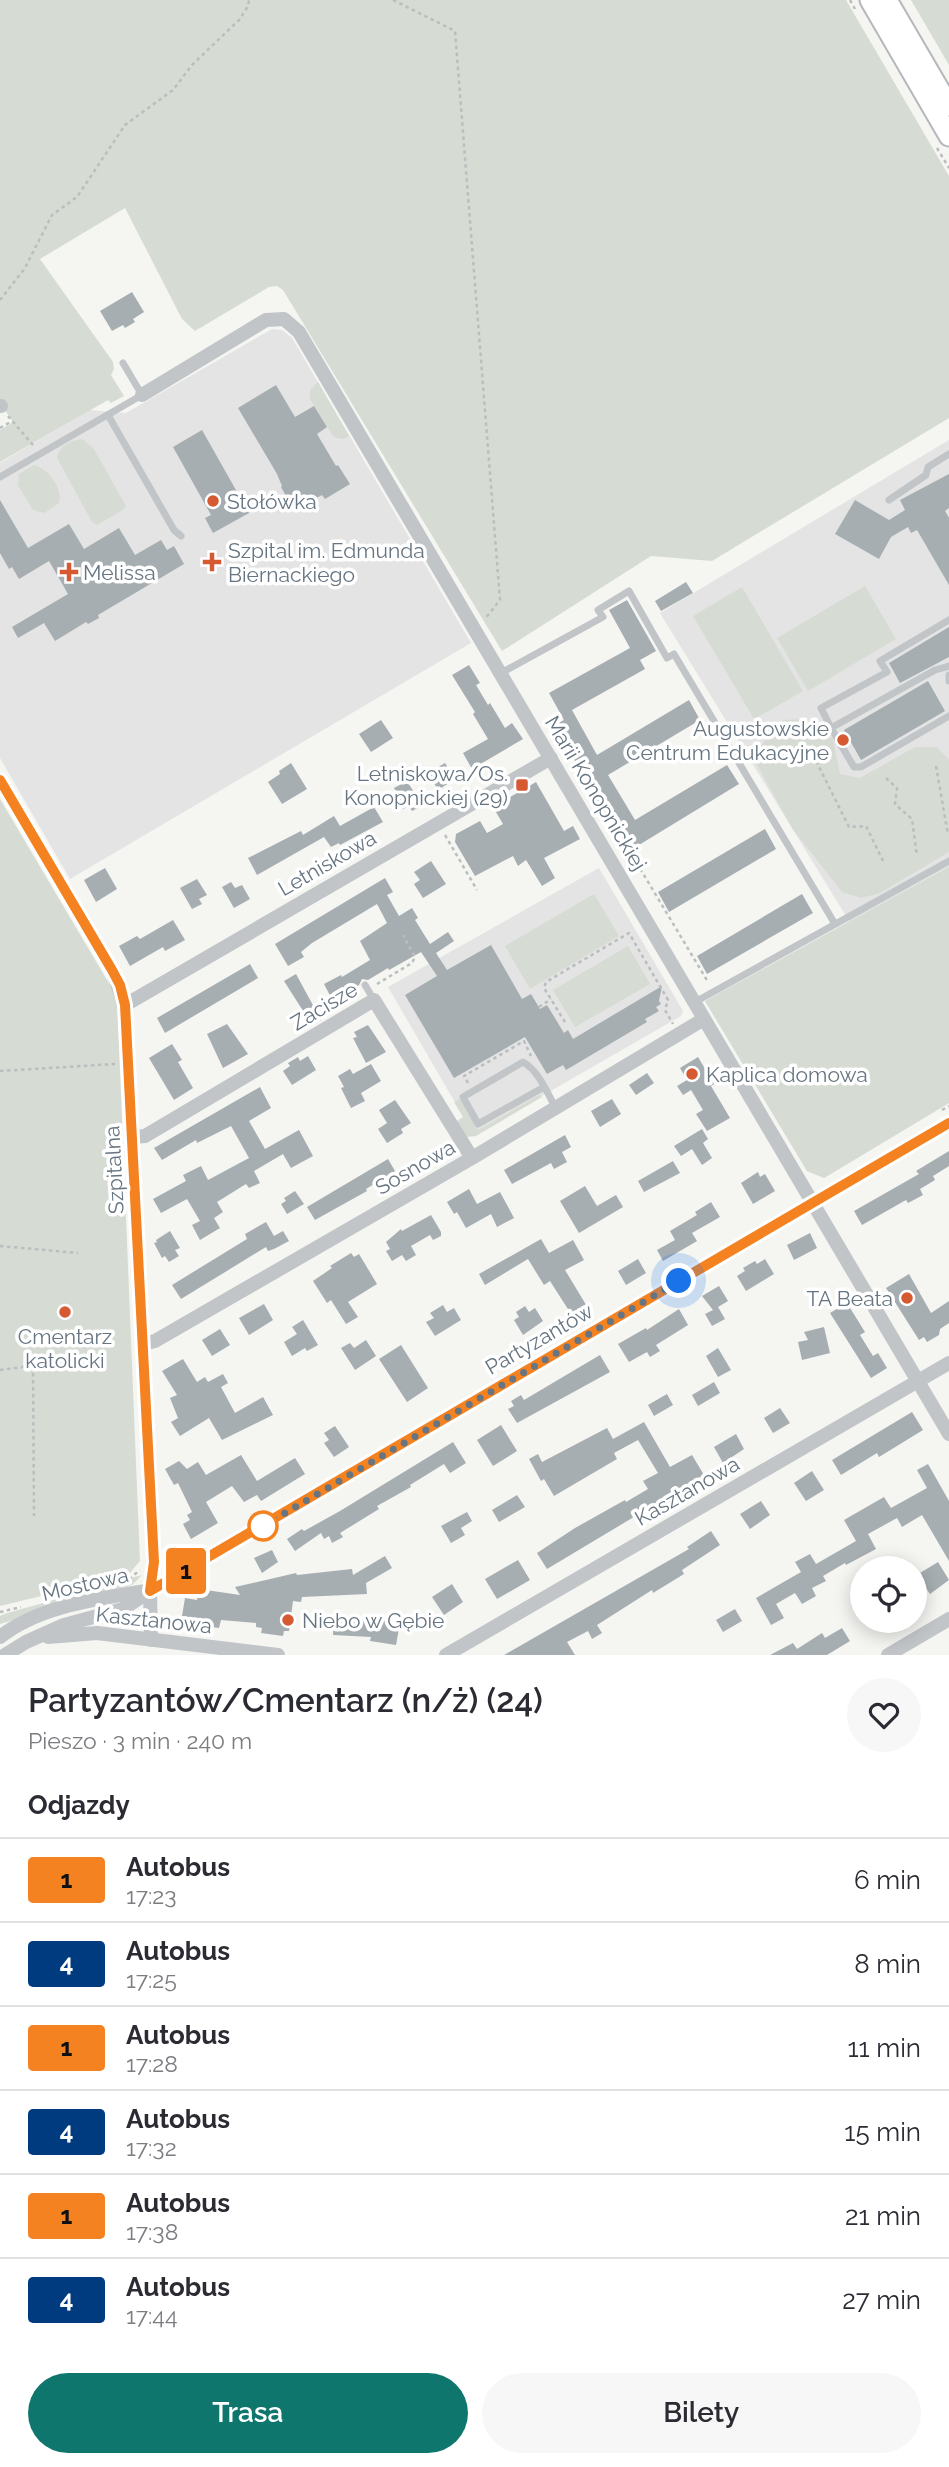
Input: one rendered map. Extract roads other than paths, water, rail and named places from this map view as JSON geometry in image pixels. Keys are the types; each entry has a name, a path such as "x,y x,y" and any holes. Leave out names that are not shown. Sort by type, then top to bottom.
{"main road":[{"path":"870,0 949,136"},
{"path":"887,0 949,106"}],"street":[{"name":"Marii Konopnickiej","path":"142,395 261,323 278,318 290,322 299,332 949,1434"},
{"name":"Letniskowa","path":"125,1005 551,758"},
{"name":"Szpitalna","path":"0,780 112,970 120,985 125,1005 134,1137 154,1562 150,1591 151,1640"},
{"name":"Zacisze","path":"134,1137 145,1136 369,991 472,1158"},
{"name":"Sosnowa","path":"143,1344 155,1340 472,1158 704,1019"},
{"name":"Partyzantów","path":"150,1591 949,1123"},
{"name":"Kasztanowa","path":"446,1655 949,1363"},
{"name":"Mostowa","path":"2,1633 59,1609 150,1591"},
{"name":"Mostowa","path":"5,1655 64,1625 123,1609 150,1591"},
{"path":"888,1655 949,1619"},
{"name":"Kasztanowa","path":"26,1642 70,1634 97,1633 278,1655"}],"lane":[{"path":"0,477 142,395 123,363"},
{"path":"108,415 174,530 181,536"},
{"path":"888,500 926,475 928,467 949,454"},
{"path":"501,673 603,617 598,610 629,591 667,657 674,654 835,924"},
{"path":"949,620 880,661 887,672 821,708 854,767 861,767 949,716"},
{"path":"831,728 935,670 949,667"},
{"path":"949,675 949,681"},
{"path":"695,1002 949,861"},
{"path":"544,1087 478,1124 463,1097 523,1062 531,1066 544,1087 556,1108"}],"place":[{"name":"Stołówka","path":"213,501"},
{"name":"Szpital im. Edmunda Biernackiego","path":"212,562"},
{"name":"Melissa","path":"69,572"},
{"name":"Augustowskie Centrum Edukacyjne","path":"843,740"},
{"name":"Letniskowa/Os. Konopnickiej (29)","path":"522,785"},
{"name":"Kaplica domowa","path":"692,1074"},
{"name":"TA Beata","path":"907,1298"},
{"name":"Cmentarz katolicki","path":"65,1312"},
{"name":"Niebo w Gębie","path":"288,1620"}]}
